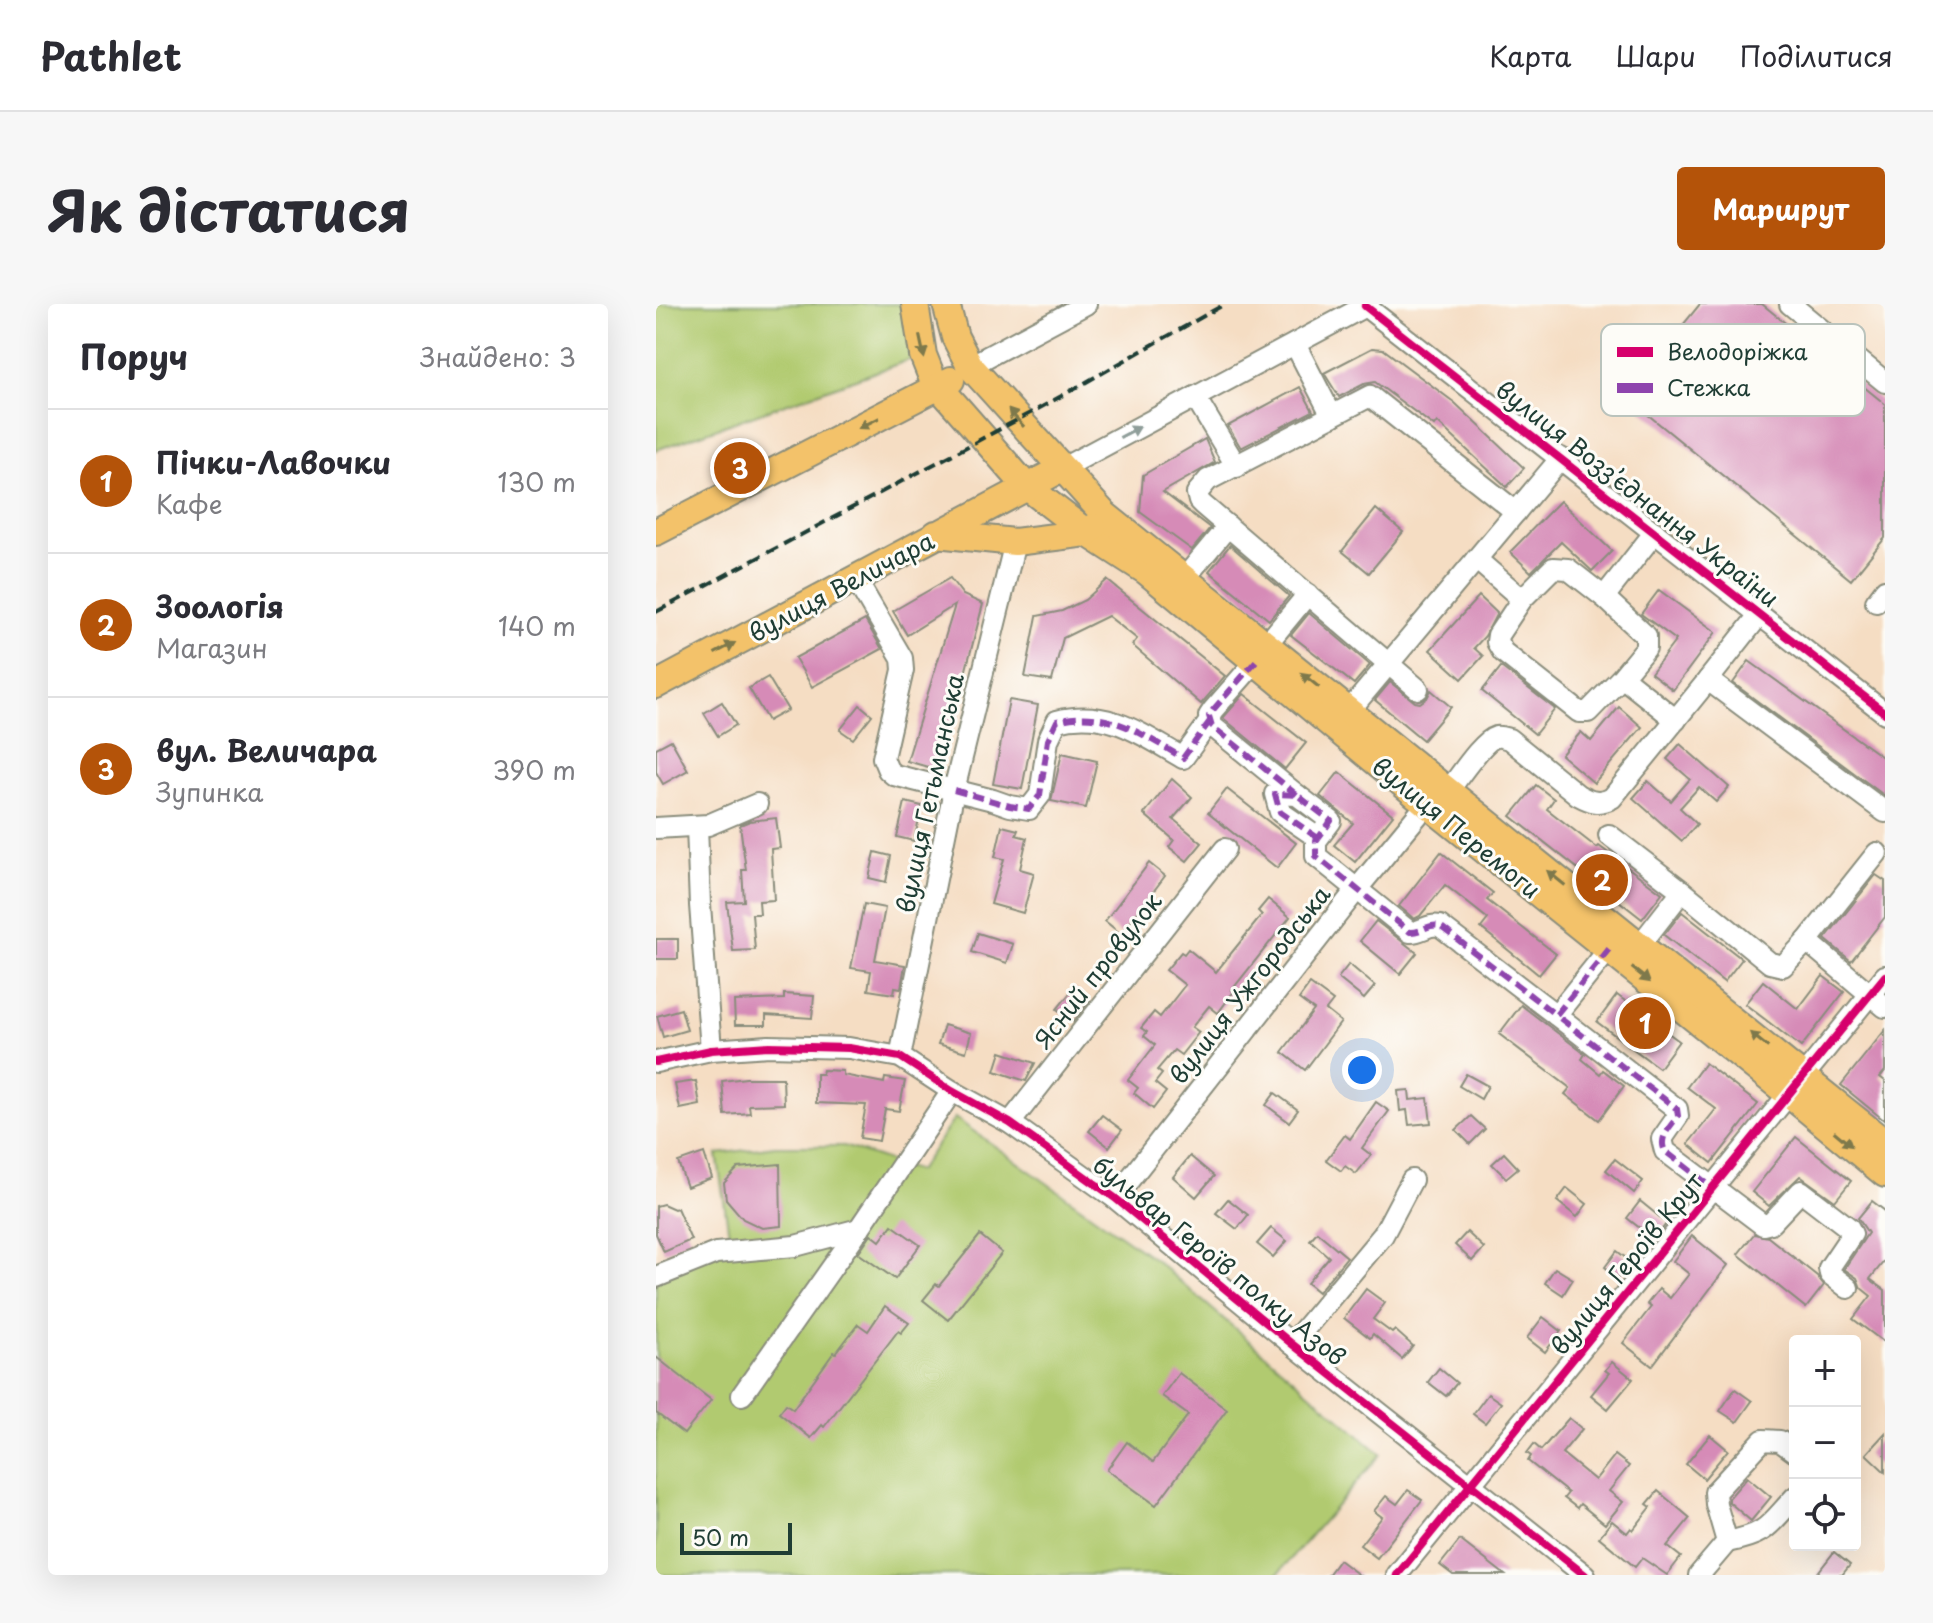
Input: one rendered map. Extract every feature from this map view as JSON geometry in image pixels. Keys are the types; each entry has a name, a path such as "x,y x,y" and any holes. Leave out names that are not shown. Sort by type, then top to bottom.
{"main road":[{"name":"вулиця Перемоги","path":"915,304 923,355 939,388 1026,486 1096,524 1184,579 1261,653 1438,798 1609,949 1798,1086 1885,1143"},
{"name":"вулиця Перемоги","path":"946,304 955,337 970,366 1061,469 1096,524 1146,571 1349,711 1438,798 1640,945 1798,1086 1885,1174"},
{"path":"656,532 939,388 970,366"},
{"name":"вулиця Величара","path":"656,685 1061,469"},
{"path":"936,534 1015,542 1096,524"}],"street":[{"path":"970,366 1086,304"},
{"path":"1790,304 1814,324"},
{"path":"1061,469 1367,305"},
{"name":"вулиця Воззʼєднання України","path":"1367,305 1885,713"},
{"path":"1295,344 1332,416"},
{"path":"1865,366 1885,382"},
{"path":"1418,689 1199,501 1197,493 1208,480 1370,396 1516,512"},
{"path":"1195,397 1237,467"},
{"path":"1349,711 1561,458"},
{"path":"1184,579 1228,526"},
{"path":"1604,597 1655,532"},
{"name":"вулиця Гетьманська","path":"900,1057 954,790 1015,542"},
{"path":"1476,559 1522,599"},
{"path":"1556,567 1568,569 1604,597 1643,632 1648,642 1622,677 1583,714 1499,648 1498,635 1522,599 1556,567"},
{"path":"855,578 899,651 903,663 884,764 894,775 1029,809 1040,795 1048,740 1057,721 1092,717 1127,725 1183,758 1210,721 1213,710 1308,594"},
{"path":"1622,677 1676,720 1760,614"},
{"path":"1708,680 1885,812"},
{"name":"вулиця Ужгородська","path":"1115,1198 1357,889 1486,744 1495,737 1509,739 1578,795 1589,801 1605,802 1612,798 1676,720"},
{"path":"1210,721 1212,726 1331,821 1318,838 1316,856 1410,932 1434,924 1440,926 1677,1109 1678,1115 1662,1139 1665,1151 1766,1225 1797,1193 1803,1192 1852,1232 1829,1268 1830,1274 1848,1288"},
{"path":"656,828 697,826 728,819 757,804"},
{"path":"697,826 711,1050"},
{"path":"1609,835 1770,963 1783,966 1882,851"},
{"name":"Ясний провулок","path":"1010,1123 1225,849"},
{"path":"1640,945 1682,891"},
{"path":"1807,941 1878,1001"},
{"path":"1556,1015 1609,949"},
{"name":"вулиця Героїв Крут","path":"1397,1575 1798,1086 1878,1001 1885,976"},
{"name":"бульвар Героїв полку Азов","path":"656,1062 711,1050 806,1046 849,1048 900,1057 952,1091 1010,1123 1115,1198 1292,1344 1585,1575"},
{"path":"742,1395 952,1091"},
{"path":"1292,1344 1383,1235 1412,1180"},
{"path":"656,1277 716,1253 795,1246 859,1229"},
{"path":"1727,1542 1715,1498 1719,1485 1763,1440 1780,1441 1789,1448"},
{"path":"1699,1575 1727,1542 1754,1537 1763,1532 1789,1504"}],"green space":[{"path":"656,304 915,304 923,355 656,450"},
{"path":"955,1118 1154,1259 1381,1454 1277,1575 656,1575 656,1283 671,1269 730,1241 717,1154 775,1146 844,1146 918,1171"}],"building":[{"path":"1700,304 1762,304 1787,324 1684,324"},
{"path":"1372,348 1383,349 1455,403 1524,468 1507,487 1437,422 1434,426 1375,382 1339,397 1324,373"},
{"path":"1300,387 1313,411 1241,448 1228,426"},
{"path":"1865,388 1885,404 1885,538 1851,580 1650,416 1865,416"},
{"path":"1205,439 1215,462 1163,492 1210,528 1192,550 1140,512 1143,475"},
{"path":"1560,501 1612,551 1592,571 1561,542 1531,572 1510,552"},
{"path":"1376,509 1403,532 1369,573 1342,551"},
{"path":"1230,545 1289,596 1269,620 1209,571"},
{"path":"950,578 963,595 983,604 961,689 935,769 907,761 955,605 907,635 893,611"},
{"path":"1107,580 1225,676 1201,704 1132,645 1137,639 1108,616 1063,638 1052,681 1025,677 1037,616 1062,611 1085,600"},
{"path":"1659,590 1716,632 1673,690 1651,673 1676,640 1641,614"},
{"path":"1479,596 1497,613 1485,636 1474,648 1483,656 1462,679 1430,650"},
{"path":"1309,613 1370,665 1354,684 1291,635"},
{"path":"865,620 882,649 812,687 795,658"},
{"path":"1749,661 1885,759 1885,796 1733,683"},
{"path":"1501,667 1555,709 1535,734 1482,691"},
{"path":"768,677 788,710 768,721 749,688"},
{"path":"1390,682 1415,702 1420,703 1427,698 1431,690 1451,707 1423,740 1375,700"},
{"path":"1244,694 1306,743 1285,769 1223,718"},
{"path":"1009,700 1038,705 1022,789 993,784"},
{"path":"722,702 736,725 718,736 704,713"},
{"path":"860,705 872,715 853,739 840,730"},
{"path":"1619,707 1642,727 1594,783 1561,755 1581,732 1591,741"},
{"path":"671,740 688,770 663,784 656,772 656,748"},
{"path":"1680,744 1729,787 1716,802 1699,787 1680,808 1697,824 1682,841 1633,798 1648,781 1671,801 1690,779 1667,759"},
{"path":"1062,753 1097,761 1086,808 1051,801"},
{"path":"1339,772 1393,815 1355,862 1334,845 1353,823 1320,796"},
{"path":"1172,779 1192,797 1173,819 1202,843 1187,861 1169,847 1174,840 1144,814"},
{"path":"1536,785 1554,799 1547,809 1662,893 1642,919 1511,816"},
{"path":"1227,789 1296,843 1277,868 1208,813"},
{"path":"905,802 922,806 914,841 897,837"},
{"path":"776,818 780,848 771,849 774,900 759,901 760,914 752,914 755,950 733,951 727,902 744,901 742,870 746,870 740,825"},
{"path":"1002,826 1018,830 1016,835 1027,838 1020,869 1034,873 1023,913 991,904 1004,859 995,857"},
{"path":"875,852 891,856 886,882 869,878"},
{"path":"1441,852 1493,893 1487,900 1556,954 1539,975 1481,928 1488,919 1445,885 1420,916 1414,919 1399,906"},
{"path":"1149,863 1165,876 1121,934 1105,921"},
{"path":"1876,875 1885,881 1885,917 1851,961 1825,939"},
{"path":"1268,899 1290,917 1232,990 1218,1013 1209,1006 1192,1027 1199,1032 1181,1055 1174,1050 1157,1070 1162,1074 1155,1083 1166,1092 1153,1109 1134,1093 1138,1088 1128,1080 1155,1045 1144,1036 1147,1032 1141,1028 1154,1012 1160,1017 1185,985 1166,970 1181,952 1184,954 1188,949 1216,972 1262,915 1258,911"},
{"path":"864,904 885,908 875,960 905,965 901,988 895,987 894,994 868,990 871,971 851,968"},
{"path":"1682,912 1742,959 1724,982 1664,935"},
{"path":"1376,921 1417,953 1400,974 1360,941"},
{"path":"978,933 1013,944 1007,963 972,952"},
{"path":"656,939 678,939 678,959 656,959"},
{"path":"1349,964 1375,986 1364,999 1338,978"},
{"path":"1823,976 1844,992 1801,1047 1745,1004 1763,981 1798,1009"},
{"path":"1310,984 1333,1001 1326,1010 1341,1022 1305,1070 1282,1052 1314,1010 1299,999"},
{"path":"1074,988 1090,1000 1073,1022 1057,1009"},
{"path":"784,994 814,996 812,1018 766,1015 766,1025 735,1025 734,1001 784,999"},
{"path":"1617,995 1679,1041 1659,1068 1597,1022"},
{"path":"1521,1005 1585,1054 1582,1059 1600,1074 1603,1070 1624,1086 1599,1120 1565,1094 1570,1088 1499,1034"},
{"path":"681,1009 687,1030 663,1037 657,1016"},
{"path":"944,1025 971,1033 966,1052 938,1044"},
{"path":"1885,1030 1885,1071 1880,1077 1885,1081 1885,1121 1841,1085"},
{"path":"1001,1052 1035,1063 1026,1081 995,1071"},
{"path":"1705,1063 1758,1104 1712,1163 1688,1144 1716,1109 1687,1087"},
{"path":"823,1070 843,1071 843,1075 884,1083 885,1078 905,1081 899,1111 885,1109 879,1141 860,1138 866,1105 816,1103 816,1074 822,1074"},
{"path":"1466,1074 1488,1086 1481,1099 1459,1086"},
{"path":"783,1078 784,1104 749,1105 750,1113 725,1115 722,1081"},
{"path":"696,1081 700,1105 680,1109 675,1084"},
{"path":"1409,1090 1410,1100 1428,1098 1431,1123 1409,1125 1407,1110 1400,1111 1398,1091"},
{"path":"1275,1093 1298,1110 1289,1122 1266,1105"},
{"path":"1376,1102 1389,1111 1362,1148 1371,1155 1356,1174 1345,1166 1341,1171 1326,1160 1345,1135 1350,1139"},
{"path":"1102,1115 1122,1130 1109,1147 1089,1131"},
{"path":"1471,1116 1485,1129 1470,1144 1456,1130"},
{"path":"1796,1137 1851,1181 1835,1201 1800,1176 1769,1206 1752,1192"},
{"path":"704,1153 712,1178 687,1187 678,1162"},
{"path":"1504,1153 1518,1168 1506,1178 1492,1164"},
{"path":"1190,1156 1214,1176 1196,1197 1173,1177"},
{"path":"1615,1159 1643,1181 1634,1193 1606,1170"},
{"path":"780,1164 781,1226 762,1228 743,1219 726,1199 724,1183 738,1168"},
{"path":"1567,1188 1587,1204 1577,1217 1557,1201"},
{"path":"1228,1199 1248,1215 1237,1229 1216,1213"},
{"path":"1640,1201 1667,1223 1654,1239 1627,1218"},
{"path":"1872,1201 1885,1211 1885,1260 1870,1279 1885,1290 1885,1343 1853,1319 1871,1296 1861,1288 1857,1278 1844,1269 1868,1233 1858,1218"},
{"path":"663,1204 677,1208 691,1240 664,1252 656,1234 656,1206"},
{"path":"892,1225 920,1245 895,1279 858,1253 871,1234 880,1241"},
{"path":"1271,1228 1287,1241 1273,1257 1257,1244"},
{"path":"1317,1232 1347,1257 1318,1292 1307,1283 1329,1257 1310,1240"},
{"path":"1467,1232 1484,1248 1472,1261 1455,1245"},
{"path":"1754,1234 1768,1237 1824,1285 1806,1308 1738,1254"},
{"path":"980,1235 1002,1253 948,1320 923,1300 936,1284 939,1286"},
{"path":"1692,1236 1728,1265 1652,1366 1623,1343 1651,1307 1647,1304 1659,1289 1670,1298 1689,1274 1673,1261"},
{"path":"1617,1251 1631,1262 1618,1278 1605,1267"},
{"path":"1555,1268 1573,1279 1563,1295 1545,1283"},
{"path":"1366,1289 1385,1303 1373,1319 1392,1333 1395,1330 1413,1346 1402,1359 1373,1334 1370,1338 1344,1318"},
{"path":"885,1306 909,1323 901,1333 898,1331 824,1427 822,1425 811,1438 779,1413 786,1404 793,1409 858,1324 868,1331"},
{"path":"1543,1317 1561,1331 1545,1352 1527,1338"},
{"path":"656,1357 711,1400 684,1434 656,1413"},
{"path":"1612,1362 1633,1379 1608,1409 1591,1395 1609,1373 1605,1370"},
{"path":"1439,1368 1457,1383 1446,1396 1428,1382"},
{"path":"1179,1373 1227,1409 1156,1505 1107,1470 1127,1442 1153,1462 1188,1415 1162,1396"},
{"path":"1735,1389 1752,1401 1737,1422 1720,1411"},
{"path":"1488,1394 1501,1403 1485,1423 1473,1414"},
{"path":"1569,1418 1582,1429 1562,1453 1595,1480 1615,1455 1629,1466 1609,1491 1623,1502 1605,1524 1580,1504 1577,1508 1564,1498 1568,1493 1528,1461 1531,1456 1527,1453 1534,1444 1541,1450"},
{"path":"1885,1433 1885,1472 1866,1454"},
{"path":"1710,1435 1728,1450 1704,1479 1686,1464"},
{"path":"1747,1477 1771,1497 1751,1521 1729,1502"},
{"path":"1408,1490 1422,1500 1377,1558 1360,1545 1382,1517 1374,1511 1386,1496 1397,1504"},
{"path":"1658,1491 1690,1518 1667,1546 1681,1557 1667,1575 1642,1558 1635,1567 1599,1537 1612,1521 1627,1533 1631,1528 1633,1530 1651,1507 1647,1504"},
{"path":"1460,1540 1505,1575 1453,1575 1440,1565"},
{"path":"1834,1552 1850,1565 1842,1575 1816,1575"},
{"path":"1339,1560 1359,1575 1328,1575"}],"railway":[{"path":"656,612 1049,403 1225,304"}],"marked path":[{"path":"1256,661 1213,710 1209,716 1212,726 1297,795"},
{"path":"954,790 1029,809 1040,795 1048,740 1057,721 1075,718 1108,721 1138,732 1183,758 1210,721"},
{"path":"1318,838 1280,812 1275,794 1297,795 1331,821 1316,841 1316,856 1410,932 1440,926 1556,1015"},
{"path":"1609,949 1556,1015 1677,1109 1678,1116 1664,1137 1665,1151 1713,1188"}],"cycle path":[{"path":"1365,306 1885,713"},
{"path":"1397,1575 1885,976"},
{"path":"656,1062 711,1050 769,1046 849,1048 900,1057 952,1091 1010,1123 1115,1198 1292,1344 1585,1575"}],"place":[{"name":"вул. Величара","path":"740,468"},
{"name":"Зоологія","path":"1602,880"},
{"name":"Пічки-Лавочки","path":"1645,1023"}]}
